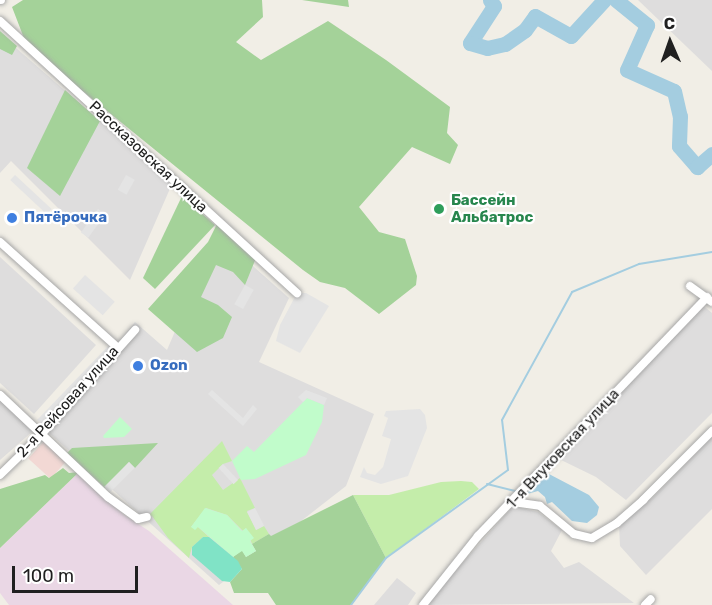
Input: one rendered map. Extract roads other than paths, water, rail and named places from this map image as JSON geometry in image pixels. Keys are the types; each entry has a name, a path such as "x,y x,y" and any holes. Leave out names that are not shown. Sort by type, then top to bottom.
{"street":[{"name":"Рассказовская улица","path":"0,21 297,293"},
{"path":"0,242 118,348"},
{"path":"690,286 709,299"},
{"name":"1-я Внуковская улица","path":"423,605 478,536 709,299"},
{"name":"2-я Рейсовая улица","path":"0,475 42,434 135,330"},
{"path":"0,395 42,434 45,440 108,496 138,519 147,517"},
{"path":"513,502 540,506 574,534 592,538 617,523 712,431"}],"water":[{"path":"549,474 589,495 599,507 597,515 587,523 572,521 552,502 547,504 545,497 538,491 527,494 532,486"}],"waterway":[{"path":"490,0 494,6 470,43 487,48 505,44 525,30 535,16 571,36 604,0"},
{"path":"616,0 647,25 627,70 674,91 680,116 679,146 697,167 712,154"},
{"path":"351,605 386,558 508,470 502,420 572,292 639,264 712,252"},
{"path":"487,484 516,491"}],"place":[{"name":"Бассейн Альбатрос","path":"439,209"},
{"name":"Пятёрочка","path":"12,218"},
{"name":"Ozon","path":"138,366"}]}
